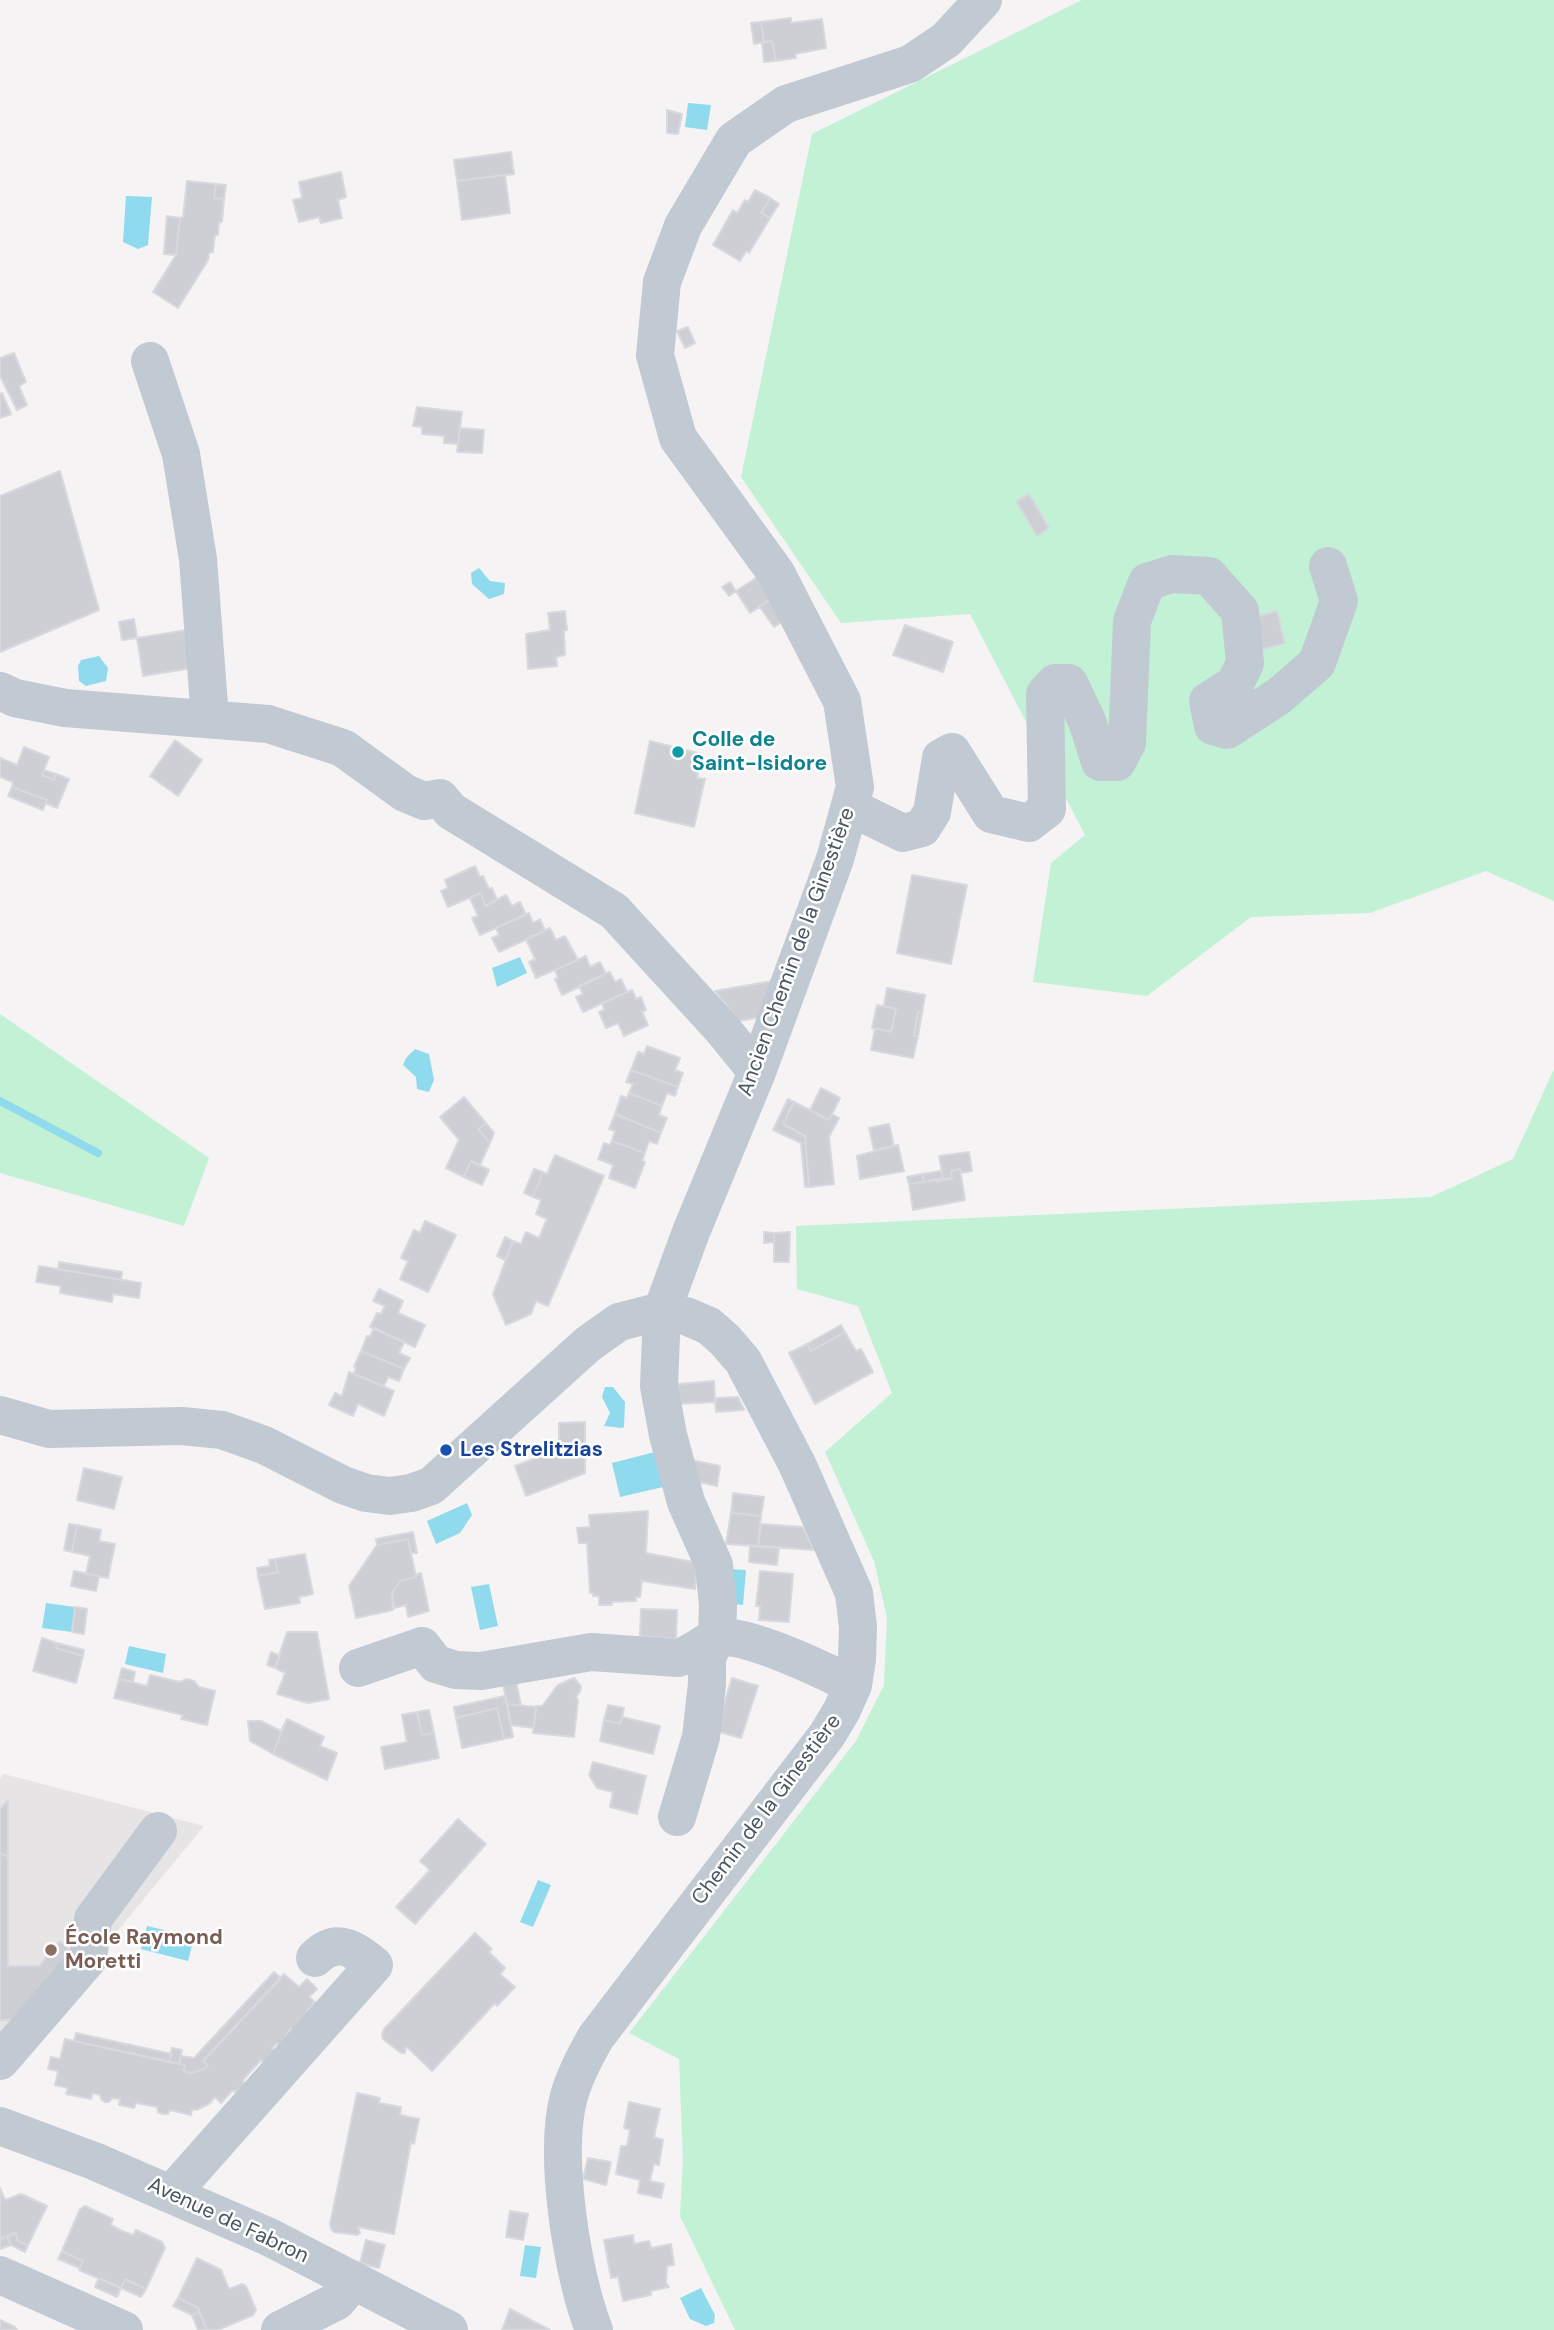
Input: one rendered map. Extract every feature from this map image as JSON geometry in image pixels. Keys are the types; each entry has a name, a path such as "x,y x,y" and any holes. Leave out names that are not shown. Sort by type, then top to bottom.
{"street":[{"name":"Ancien Chemin de la Ginestière","path":"677,1817 701,1737 707,1657 717,1638 718,1605 714,1565 687,1502 668,1435 659,1386 662,1311 691,1232 757,1072 835,859 855,788 842,701 776,573 678,438 655,355 662,282 683,226 734,140 786,104 910,64 946,40 983,0"},
{"path":"150,361 181,454 198,559 210,719"},
{"path":"850,807 903,833 922,828 932,812 941,758 952,752 991,814 1029,823 1047,808 1045,694 1055,683 1069,683 1087,721 1100,762 1117,762 1127,743 1132,621 1147,582 1172,574 1209,576 1240,611 1245,663 1235,684 1208,701 1213,726 1227,730 1279,696 1317,663 1339,601 1328,566"},
{"path":"0,691 15,698 65,708 268,724 343,748 405,793 424,801 440,798 451,811 614,911 723,1030 757,1072"},
{"path":"0,1415 49,1429 182,1426 222,1430 264,1445 343,1485 366,1493 390,1496 411,1493 431,1486 588,1344 619,1322 662,1311"},
{"name":"Chemin de la Ginestière","path":"594,2330 579,2276 564,2178 563,2133 569,2097 579,2066 596,2037 827,1735 853,1685 857,1659 858,1627 854,1593 797,1464 743,1362 726,1340 709,1326 685,1316 662,1311"},
{"path":"358,1668 422,1646 436,1664 456,1670 481,1671 591,1652 678,1658 691,1654 717,1638 732,1637 754,1643 853,1685"},
{"path":"0,2060 88,1959 93,1919 158,1831"},
{"path":"172,2193 374,1965 354,1949 339,1946 324,1949 315,1958"},
{"name":"Avenue de Fabron","path":"0,2126 172,2193 269,2238 449,2330"},
{"path":"0,2275 124,2330"},
{"path":"293,2323 337,2301 353,2282"}],"shaded area":[{"name":"École Raymond Moretti","path":"4,1774 204,1826 0,2074 0,1778"}],"green space":[{"path":"1082,0 1554,0 1554,901 1486,871 1370,913 1251,917 1147,996 1033,982 1051,863 1085,835 970,614 841,623 741,477 812,134"},
{"path":"0,1014 209,1158 184,1226 0,1173"},
{"path":"1554,1069 1554,2330 735,2330 680,2216 683,2160 679,2059 629,2033 856,1741 884,1685 887,1618 874,1561 825,1452 892,1393 858,1306 797,1289 796,1226 1431,1197 1513,1159"}],"water":[{"path":"688,103 711,105 707,130 685,127"},
{"path":"126,196 152,197 148,245 138,249 123,242"},
{"path":"479,568 490,581 505,583 504,594 489,599 472,584 471,573"},
{"path":"99,656 108,668 106,681 86,686 79,681 78,666 81,660"},
{"path":"520,957 527,973 497,987 492,968"},
{"path":"415,1049 429,1054 434,1080 429,1092 417,1089 416,1077 403,1065"},
{"path":"605,1387 613,1387 625,1402 622,1428 604,1426 610,1413 602,1397"},
{"path":"655,1452 663,1487 620,1497 612,1463"},
{"path":"467,1503 472,1515 460,1533 436,1544 427,1521"},
{"path":"729,1569 746,1570 743,1605 726,1603"},
{"path":"489,1584 498,1626 480,1630 471,1587"},
{"path":"46,1603 75,1607 72,1632 42,1628"},
{"path":"129,1646 166,1654 163,1673 125,1664"},
{"path":"538,1880 551,1885 533,1927 520,1922"},
{"path":"147,1926 194,1937 188,1961 141,1949"},
{"path":"525,2245 541,2247 536,2278 520,2276"},
{"path":"701,2288 715,2315 714,2323 706,2326 690,2319 680,2298"}],"building":[{"path":"791,18 791,23 822,19 826,48 795,54 796,58 776,61 772,41 764,42 761,22"},
{"path":"761,22 764,42 754,44 751,23"},
{"path":"772,41 776,61 764,62 762,43"},
{"path":"667,110 682,114 678,134 667,133"},
{"path":"511,152 514,174 457,181 454,160"},
{"path":"341,172 346,197 338,200 342,218 321,223 319,217 299,222 293,200 302,198 299,182"},
{"path":"505,175 510,213 462,220 457,181"},
{"path":"187,181 216,184 214,198 224,199 222,222 219,222 218,235 215,235 213,252 209,253 208,260 178,308 153,292 176,255"},
{"path":"216,184 226,185 224,199 214,198"},
{"path":"755,190 770,198 761,213 770,218 749,253 746,251 740,261 713,245 733,210 737,213"},
{"path":"770,198 779,204 770,218 761,213"},
{"path":"167,216 180,218 176,255 164,254"},
{"path":"688,327 695,343 685,348 677,331"},
{"path":"14,353 26,382 19,386 27,405 17,410 0,376 0,358"},
{"path":"2,393 11,414 0,418 0,394"},
{"path":"417,407 462,412 458,444 444,443 444,436 422,434 422,427 413,426"},
{"path":"460,428 484,430 482,453 457,452"},
{"path":"60,471 99,610 0,652 0,496"},
{"path":"1029,494 1049,528 1037,536 1016,501"},
{"path":"759,576 773,598 750,613 736,591"},
{"path":"730,582 736,591 729,596 722,587"},
{"path":"773,598 788,618 774,627 759,606"},
{"path":"565,611 565,655 556,657 557,666 528,669 526,634 550,630 548,613"},
{"path":"1277,611 1285,643 1258,651 1249,619"},
{"path":"134,619 137,638 122,640 119,622"},
{"path":"905,625 953,642 943,672 893,655"},
{"path":"187,630 193,668 143,676 137,638"},
{"path":"175,740 202,760 178,796 150,776"},
{"path":"650,741 702,754 697,778 705,779 694,827 635,813"},
{"path":"24,747 49,757 42,775 54,780 56,774 69,779 57,808 45,803 47,800 12,787 13,782 0,777 0,758 17,765"},
{"path":"44,770 56,774 54,780 42,775"},
{"path":"12,787 47,800 43,810 8,796"},
{"path":"475,866 489,889 492,888 497,900 485,906 481,893 448,907 441,891 448,888 445,880"},
{"path":"912,875 967,885 951,964 897,953"},
{"path":"481,893 485,906 506,895 512,906 520,902 526,915 480,935 472,918 478,916 470,898"},
{"path":"529,913 533,923 540,919 545,931 499,952 492,938 499,935 496,928"},
{"path":"550,928 556,940 565,936 578,960 536,978 529,962 535,959 526,939"},
{"path":"586,956 590,967 600,962 606,974 562,995 555,979 558,978 555,970"},
{"path":"610,972 615,982 621,979 627,992 583,1012 576,997 583,994 579,986"},
{"path":"784,979 777,1014 739,1021 715,991"},
{"path":"887,988 925,995 922,1013 918,1012 914,1036 918,1036 913,1058 871,1050 875,1028 891,1032 896,1009 884,1006"},
{"path":"632,990 636,999 641,997 646,1010 642,1012 648,1025 624,1036 618,1023 606,1028 599,1012 604,1010 602,1003"},
{"path":"877,1005 896,1009 891,1032 872,1028"},
{"path":"918,1012 922,1013 918,1036 914,1036"},
{"path":"647,1046 680,1058 675,1070 683,1073 678,1087 631,1070 638,1052 644,1054"},
{"path":"631,1070 678,1087 675,1096 667,1093 662,1106 629,1093 633,1084 626,1082"},
{"path":"821,1088 840,1098 829,1120 810,1110"},
{"path":"629,1093 662,1106 659,1115 667,1118 661,1133 615,1114 621,1096 627,1098"},
{"path":"464,1097 486,1123 478,1129 490,1143 480,1165 471,1161 464,1177 446,1168 459,1140 440,1117"},
{"path":"788,1099 794,1102 783,1124 805,1136 809,1187 805,1187 801,1143 773,1130"},
{"path":"794,1102 829,1120 832,1114 839,1118 829,1137 834,1184 809,1187 805,1136 783,1124"},
{"path":"615,1114 661,1133 657,1144 649,1141 645,1153 612,1141 615,1131 609,1129"},
{"path":"486,1123 494,1133 490,1143 478,1129"},
{"path":"889,1124 894,1146 874,1150 869,1128"},
{"path":"612,1141 645,1153 642,1161 645,1162 635,1188 609,1178 613,1165 598,1159 604,1143 610,1145"},
{"path":"898,1145 904,1171 860,1179 857,1156"},
{"path":"969,1152 972,1171 951,1171 952,1178 937,1182 936,1180 943,1178 939,1156"},
{"path":"555,1155 604,1176 548,1306 536,1301 531,1314 506,1325 493,1294 513,1241 521,1244 526,1232 539,1238 547,1219 536,1214 541,1200 533,1197 543,1172 547,1174"},
{"path":"471,1161 489,1170 482,1185 464,1177"},
{"path":"534,1169 543,1172 533,1197 524,1193"},
{"path":"960,1169 965,1200 913,1210 909,1184 952,1178 951,1171"},
{"path":"941,1171 943,1178 924,1182 922,1174"},
{"path":"922,1174 924,1182 909,1184 907,1177"},
{"path":"425,1221 456,1235 428,1292 400,1279 408,1261 401,1258 414,1230 420,1233"},
{"path":"764,1232 774,1233 774,1242 764,1243"},
{"path":"790,1232 789,1262 774,1262 774,1233"},
{"path":"505,1237 513,1241 505,1260 497,1256"},
{"path":"59,1262 122,1272 121,1280 58,1269"},
{"path":"39,1266 141,1283 139,1298 113,1294 112,1302 60,1293 61,1286 36,1282"},
{"path":"379,1289 403,1301 398,1313 425,1325 415,1347 370,1327 377,1313 381,1314 385,1306 373,1301"},
{"path":"841,1325 845,1332 811,1351 807,1344"},
{"path":"374,1328 404,1342 399,1353 410,1358 404,1369 361,1351 367,1336 370,1337"},
{"path":"845,1332 856,1351 861,1349 873,1372 815,1404 789,1353 807,1344 811,1351"},
{"path":"361,1351 404,1369 399,1381 388,1377 384,1386 354,1374"},
{"path":"349,1372 394,1391 384,1416 358,1404 353,1416 329,1405 335,1393 342,1396"},
{"path":"714,1381 715,1402 678,1404 678,1384"},
{"path":"738,1397 744,1410 716,1412 715,1398"},
{"path":"585,1422 585,1473 526,1496 515,1466 554,1451 557,1456 567,1454 566,1448 559,1448 559,1423"},
{"path":"687,1459 720,1466 717,1486 684,1479"},
{"path":"84,1468 122,1477 114,1509 77,1500"},
{"path":"733,1493 764,1497 761,1516 731,1513"},
{"path":"648,1511 646,1553 698,1563 695,1589 642,1581 640,1597 636,1597 636,1601 599,1605 599,1596 590,1593 587,1543 579,1543 577,1528 590,1527 589,1515"},
{"path":"731,1513 761,1516 758,1546 726,1544"},
{"path":"69,1524 77,1525 72,1552 64,1550"},
{"path":"761,1524 803,1527 814,1550 758,1546"},
{"path":"77,1525 101,1530 99,1541 115,1544 108,1578 86,1574 90,1556 72,1552"},
{"path":"413,1532 417,1553 411,1553 408,1539 377,1545 376,1539"},
{"path":"408,1539 416,1577 400,1581 392,1593 393,1610 356,1618 349,1586 377,1545"},
{"path":"750,1546 779,1548 777,1565 749,1562"},
{"path":"305,1554 313,1594 299,1597 300,1603 265,1609 258,1576 278,1572 275,1559"},
{"path":"275,1559 278,1572 258,1576 257,1568 270,1566 269,1560"},
{"path":"74,1571 99,1576 96,1591 71,1586"},
{"path":"760,1571 793,1574 789,1622 759,1620 760,1606 756,1606"},
{"path":"421,1573 429,1611 408,1617 406,1605 394,1608 392,1593 400,1581"},
{"path":"75,1607 87,1609 84,1634 72,1632"},
{"path":"641,1609 677,1610 676,1639 640,1636"},
{"path":"287,1632 317,1632 329,1699 308,1703 277,1694 285,1673 275,1668"},
{"path":"42,1638 57,1643 56,1648 83,1656 76,1683 33,1671"},
{"path":"57,1643 84,1650 83,1656 56,1648"},
{"path":"271,1652 280,1656 275,1668 267,1665"},
{"path":"122,1668 135,1672 133,1682 119,1679"},
{"path":"501,1674 516,1681 521,1706 507,1704"},
{"path":"150,1675 180,1682 187,1679 194,1681 199,1687 215,1691 207,1725 181,1719 183,1715 114,1698 119,1679 147,1686"},
{"path":"574,1678 581,1686 576,1696 578,1700 574,1737 533,1733 536,1706 542,1706 558,1685"},
{"path":"732,1678 758,1686 741,1738 716,1731"},
{"path":"505,1696 513,1737 504,1739 497,1708 456,1718 454,1707"},
{"path":"507,1704 536,1707 534,1728 511,1725"},
{"path":"608,1705 624,1708 620,1724 604,1720"},
{"path":"497,1708 504,1739 462,1748 456,1718"},
{"path":"429,1710 434,1733 422,1735 417,1712"},
{"path":"417,1712 422,1735 434,1733 439,1758 385,1769 381,1747 407,1742 402,1715"},
{"path":"622,1717 660,1726 653,1754 600,1741 604,1720 620,1724"},
{"path":"287,1719 324,1737 320,1746 337,1753 327,1780 273,1754"},
{"path":"287,1719 273,1754 250,1741 248,1721 261,1721 281,1731"},
{"path":"593,1762 646,1776 637,1814 610,1807 613,1792 597,1788 589,1775"},
{"path":"8,1800 8,1857 0,1853 0,1809"},
{"path":"458,1819 486,1844 415,1924 396,1907 430,1870 420,1861"},
{"path":"0,1853 8,1857 8,1966 39,1966 60,1941 77,1956 22,2020 0,2020"},
{"path":"475,1933 492,1949 489,1952 505,1968 500,1974 515,1987 497,2006 495,2003 432,2071 406,2046 405,2053 401,2053 383,2039 382,2034"},
{"path":"274,1972 281,1978 203,2061 208,2065 191,2073 183,2071 185,2065 179,2064 181,2056 194,2058"},
{"path":"284,1974 299,1987 307,1979 317,1989 309,1997 315,2002 307,2011 311,2015 295,2033 291,2028 280,2045 277,2043 272,2048 276,2052 265,2064 261,2060 243,2080 244,2084 236,2092 232,2091 221,2103 215,2097 209,2104 192,2109 191,2115 170,2110 168,2114 162,2114 157,2107 136,2103 134,2108 119,2105 120,2099 112,2098 105,2102 100,2095 93,2093 91,2099 66,2094 68,2088 55,2085 58,2071 48,2069 51,2057 60,2059 65,2039 185,2065 183,2071 191,2073 204,2069 208,2065 203,2061"},
{"path":"76,2033 172,2054 169,2062 74,2041"},
{"path":"172,2048 182,2050 179,2064 169,2062"},
{"path":"357,2093 380,2098 379,2103 401,2107 400,2115 419,2119 414,2144 411,2142 394,2234 358,2227 360,2233 357,2235 334,2232 331,2229"},
{"path":"629,2102 660,2109 654,2137 663,2140 659,2165 654,2164 650,2181 664,2184 661,2198 638,2193 640,2180 616,2174 621,2146 627,2146 630,2130 624,2128"},
{"path":"588,2158 611,2162 606,2185 583,2179"},
{"path":"0,2188 5,2200 21,2194 47,2206 28,2245 18,2241 16,2233 0,2239"},
{"path":"85,2206 113,2219 111,2225 122,2231 133,2235 136,2230 162,2242 165,2248 146,2289 125,2279 121,2288 79,2270 83,2261 62,2251 80,2209"},
{"path":"510,2211 528,2214 523,2240 506,2237"},
{"path":"16,2233 18,2241 28,2245 25,2252 11,2245 7,2236"},
{"path":"633,2235 634,2244 649,2241 651,2248 671,2244 674,2265 667,2266 666,2283 669,2287 651,2291 651,2295 623,2301 618,2277 611,2278 604,2240"},
{"path":"7,2236 11,2245 0,2249 0,2239"},
{"path":"366,2240 385,2245 379,2268 360,2263"},
{"path":"62,2251 83,2261 80,2268 58,2259"},
{"path":"197,2258 221,2270 229,2289 242,2284 246,2286 256,2310 253,2315 218,2330 207,2330 198,2308 178,2298"},
{"path":"99,2278 121,2288 117,2297 95,2287"},
{"path":"125,2279 146,2289 141,2297 121,2288"},
{"path":"178,2298 198,2308 199,2312 192,2315 173,2306"},
{"path":"510,2309 550,2330 502,2330"},
{"path":"199,2312 207,2330 198,2330 192,2315"},
{"path":"0,2320 15,2327 17,2330 0,2330"}],"waterway":[{"path":"0,1101 98,1153"}],"place":[{"name":"Colle de Saint-Isidore","path":"678,752"},
{"name":"Les Strelitzias","path":"446,1450"},
{"name":"École Raymond Moretti","path":"51,1950"}]}
